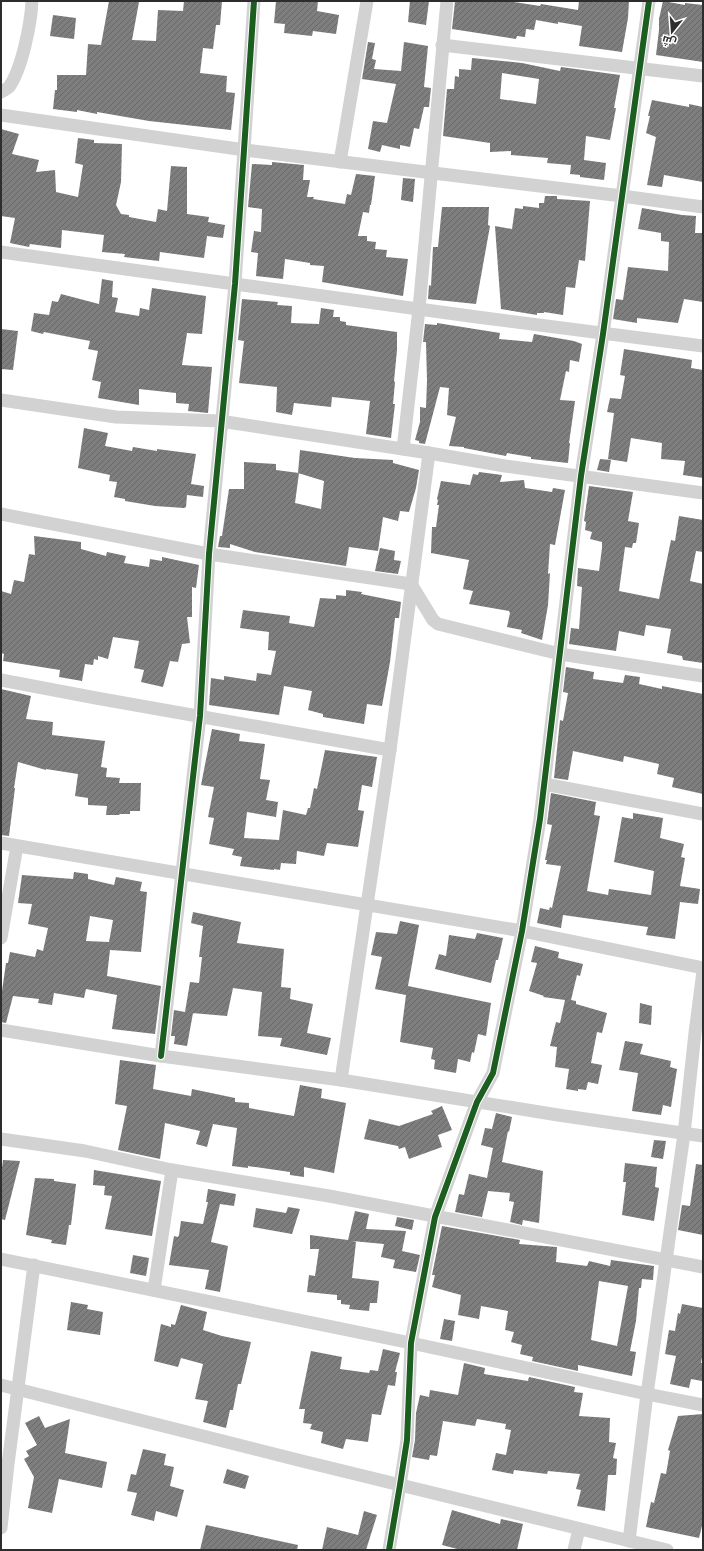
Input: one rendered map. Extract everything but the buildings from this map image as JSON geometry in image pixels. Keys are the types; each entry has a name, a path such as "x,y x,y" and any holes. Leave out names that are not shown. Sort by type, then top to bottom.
{"street":[{"path":"1,92 8,88 20,63 31,14 32,1"},
{"path":"161,1056 200,716 209,554 220,421 235,284 254,1"},
{"path":"340,162 367,1"},
{"path":"403,449 419,310 446,1"},
{"path":"389,1550 407,1440 411,1343 435,1217 477,1102 493,1073 522,931 540,818 582,476 649,1"},
{"path":"442,45 703,76"},
{"path":"1,115 245,150 703,207"},
{"path":"1,252 419,310 703,346"},
{"path":"1,400 116,417 220,421 505,466 703,493"},
{"path":"341,1080 390,750 429,453"},
{"path":"1,514 209,554 411,584"},
{"path":"411,584 432,620 438,624 560,654 703,676"},
{"path":"1,680 390,750"},
{"path":"544,784 703,814"},
{"path":"1,843 522,931 703,970 684,1134 647,1394 628,1541"},
{"path":"1,938 17,846"},
{"path":"1,1030 161,1056 341,1080 703,1136"},
{"path":"1,1139 85,1151 172,1170 329,1196 703,1267"},
{"path":"154,1290 172,1170"},
{"path":"1,1259 411,1343 703,1405"},
{"path":"1,1528 4,1463 18,1390 34,1266"},
{"path":"1,1385 667,1550"},
{"path":"574,1550 579,1529"}],"cycle path":[{"path":"161,1056 200,716 209,554 235,284 254,1"},
{"path":"389,1550 407,1440 411,1343 435,1217 477,1102 493,1073 522,931 540,819 581,476 603,334 649,1"}]}
